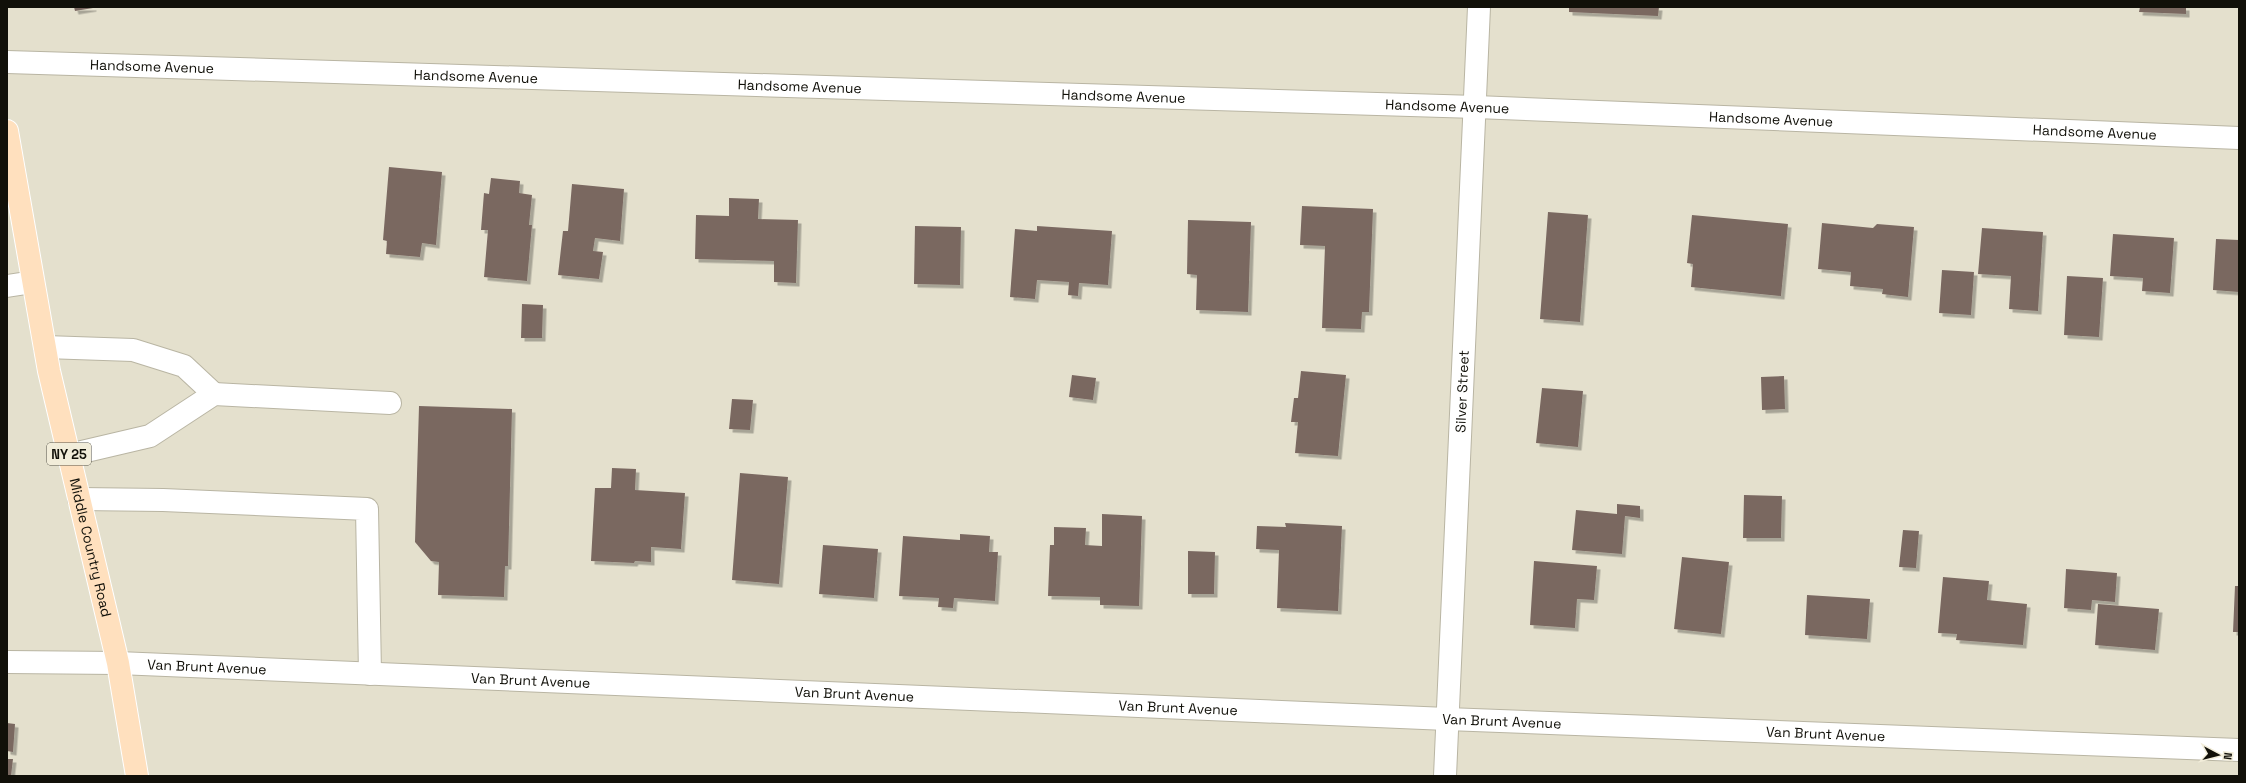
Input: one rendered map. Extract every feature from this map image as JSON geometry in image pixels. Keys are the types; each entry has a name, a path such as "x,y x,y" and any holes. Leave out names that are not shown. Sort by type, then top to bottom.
{"main road":[{"name":"Middle Country Road","path":"7,131 9,153 45,347 118,663 137,776"}],"street":[{"name":"Silver Street","path":"1445,776 1476,107 1479,7"},
{"name":"Handsome Avenue","path":"7,62 1476,107 2239,138"},
{"path":"7,286 33,282"},
{"path":"45,347 132,350 184,366 214,394"},
{"path":"69,455 150,436 214,394 390,403"},
{"path":"79,499 163,500 367,509 370,674"},
{"name":"Van Brunt Avenue","path":"7,662 118,663 1447,719 2239,750"}],"building":[{"path":"74,7 93,7 93,8 75,11"},
{"path":"1569,7 1659,7 1658,16 1569,12"},
{"path":"2140,7 2186,7 2186,14 2139,12"},
{"path":"389,167 442,172 436,245 422,243 420,257 386,254 387,241 383,240"},
{"path":"491,178 520,181 519,193 532,195 529,225 532,225 527,281 484,277 488,230 481,230 484,193 489,194"},
{"path":"572,184 624,189 620,241 595,238 593,251 603,252 599,279 558,275 563,231 568,231"},
{"path":"729,198 759,199 758,219 798,220 796,283 774,282 774,261 695,259 696,215 729,216"},
{"path":"1302,206 1373,209 1369,312 1362,312 1361,329 1322,328 1325,246 1300,245"},
{"path":"1548,212 1588,215 1580,322 1540,319"},
{"path":"1692,215 1788,224 1781,296 1691,287 1693,264 1687,263"},
{"path":"1188,220 1251,222 1248,312 1196,310 1197,275 1187,274"},
{"path":"1822,223 1873,228 1877,224 1914,227 1908,297 1882,294 1883,289 1850,286 1851,272 1818,269"},
{"path":"915,226 961,227 960,285 914,284"},
{"path":"1037,226 1112,231 1108,285 1079,283 1078,296 1068,295 1069,282 1037,280 1035,299 1010,297 1015,229 1037,231"},
{"path":"1982,228 2043,232 2038,311 2009,309 2011,276 1978,274"},
{"path":"2113,234 2174,238 2170,293 2142,291 2143,278 2110,276"},
{"path":"2216,239 2239,240 2239,292 2213,290"},
{"path":"1942,270 1974,272 1971,315 1939,313"},
{"path":"2067,276 2103,278 2099,337 2064,335"},
{"path":"522,304 543,305 542,338 521,338"},
{"path":"1301,371 1346,375 1338,456 1295,453 1298,422 1291,422 1294,398 1298,398"},
{"path":"1072,375 1096,378 1093,400 1069,397"},
{"path":"1784,376 1785,409 1762,410 1761,377"},
{"path":"1542,388 1583,391 1578,447 1536,443"},
{"path":"732,399 753,400 750,430 729,429"},
{"path":"419,406 512,409 508,566 505,566 504,597 438,595 439,562 431,561 415,542"},
{"path":"612,468 636,469 635,490 685,493 681,549 651,547 651,562 635,561 634,563 591,561 595,488 611,488"},
{"path":"740,473 788,477 779,584 732,580"},
{"path":"1744,495 1782,496 1781,538 1743,538"},
{"path":"1617,504 1640,506 1640,518 1625,516 1622,554 1572,550 1576,510 1617,514"},
{"path":"1102,514 1142,516 1139,606 1100,605 1100,597 1048,596 1050,545 1054,545 1054,527 1086,528 1085,545 1102,546"},
{"path":"1285,523 1342,526 1338,611 1277,608 1279,550 1256,549 1257,526 1286,527"},
{"path":"1903,530 1919,531 1916,568 1899,567"},
{"path":"960,534 990,536 989,552 998,552 995,601 954,598 953,608 938,607 939,598 899,596 903,536 960,540"},
{"path":"823,545 878,549 874,598 819,594"},
{"path":"1188,551 1215,552 1214,594 1188,594"},
{"path":"1682,557 1729,562 1721,634 1674,629"},
{"path":"1534,561 1597,566 1594,600 1577,599 1575,628 1530,625"},
{"path":"2066,569 2117,573 2115,602 2092,600 2091,610 2064,608"},
{"path":"1943,577 1989,581 1987,600 2027,604 2023,645 1956,640 1957,634 1938,633"},
{"path":"2235,586 2239,586 2239,632 2233,632"},
{"path":"1807,595 1870,599 1867,639 1805,635"},
{"path":"2098,604 2159,609 2155,650 2095,645"},
{"path":"7,723 15,724 13,752 7,751"},
{"path":"7,759 13,759 11,776 7,776"}]}
